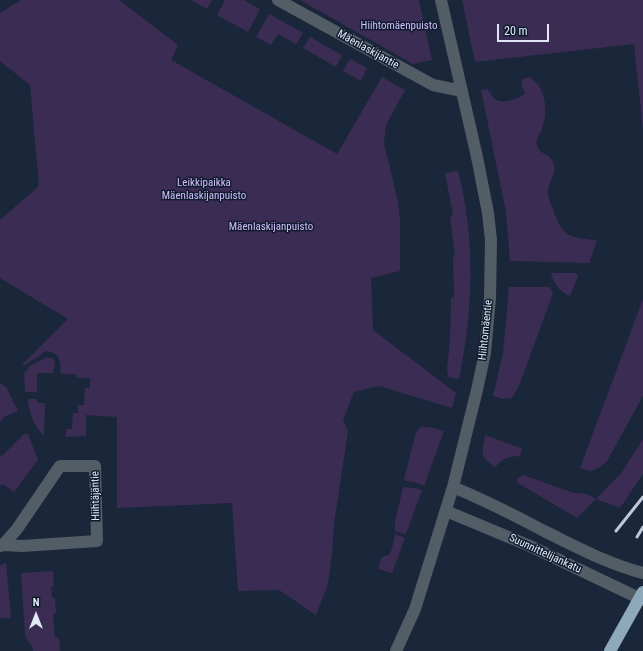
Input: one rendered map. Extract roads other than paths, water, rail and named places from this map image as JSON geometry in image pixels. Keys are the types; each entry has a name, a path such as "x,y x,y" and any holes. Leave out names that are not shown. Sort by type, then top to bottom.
{"highway":[{"path":"610,651 642,597"}],"street":[{"name":"Mäenlaskijantie","path":"278,0 368,51 433,85 462,91"},
{"name":"Hiihtomäentie","path":"396,651 415,609 453,487 477,390 484,353 490,298 491,268 488,213 477,157 441,0"},
{"name":"Hiihtäjäntie","path":"60,466 95,466 97,541 2,546 17,529 60,466"},
{"name":"Suunnittelijankatu","path":"453,487 510,513 598,558 643,573"},
{"name":"Suunnittelijankatu","path":"446,511 530,546 642,597"}],"railway":[{"path":"616,531 643,497"},
{"path":"637,537 643,527"}],"park label":[{"name":"Hiihtomäenpuisto","path":"399,26"},
{"name":"Leikkipaikka Mäenlaskijanpuisto","path":"204,189"},
{"name":"Mäenlaskijanpuisto","path":"271,227"}]}
